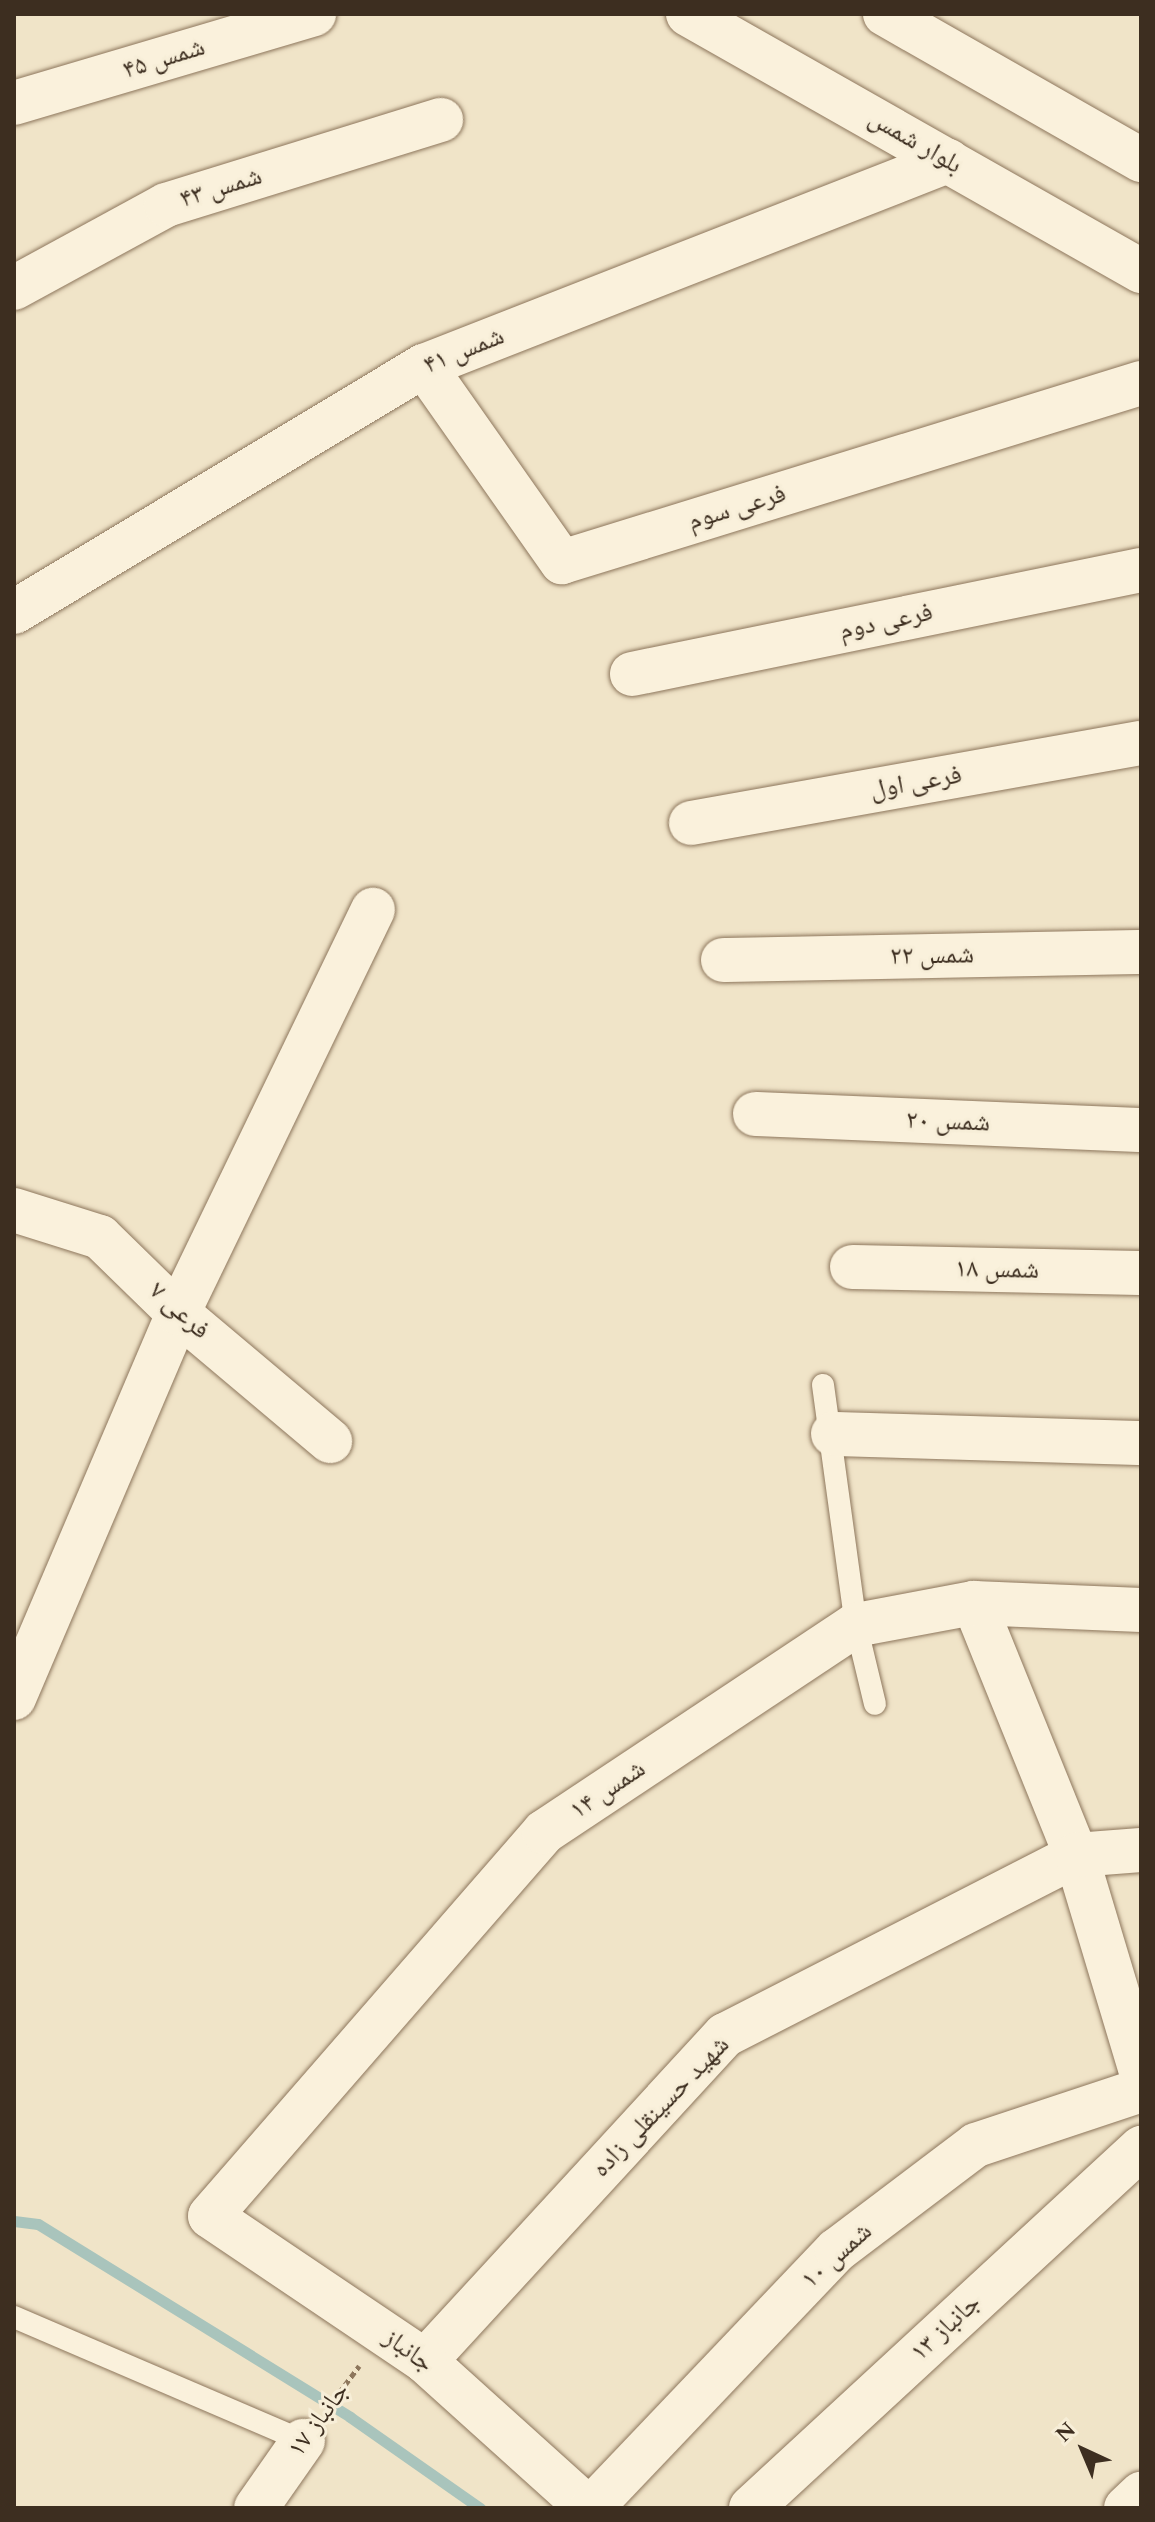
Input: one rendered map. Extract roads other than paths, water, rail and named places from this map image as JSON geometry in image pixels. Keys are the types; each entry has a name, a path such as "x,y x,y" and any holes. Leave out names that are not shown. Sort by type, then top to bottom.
{"street":[{"name":"شمس ۴۵","path":"14,103 314,14"},
{"path":"885,14 1141,160"},
{"name":"بلوار شمس","path":"706,18 1141,271"},
{"name":"شمس ۴۳","path":"14,288 166,205 441,120"},
{"name":"شمس ۴۱","path":"14,612 424,366 948,161"},
{"name":"فرعی سوم","path":"424,366 562,562 1141,383"},
{"name":"فرعی دوم","path":"632,674 1141,570"},
{"name":"فرعی اول","path":"691,823 1141,743"},
{"path":"14,1698 178,1313 373,910"},
{"name":"شمس ۲۲","path":"723,960 1141,952"},
{"name":"شمس ۲۰","path":"755,1114 1141,1130"},
{"name":"فرعی ۷","path":"14,1210 100,1237 178,1313 330,1441"},
{"name":"شمس ۱۸","path":"852,1267 1141,1273"},
{"path":"833,1434 1141,1443"},
{"path":"974,1603 1076,1855 1141,2071"},
{"name":"شمس ۱۴","path":"210,2216 544,1832 856,1625 974,1603 1141,1610"},
{"path":"1076,1855 1141,1850"},
{"name":"شهید حسینقلی زاده","path":"425,2361 725,2035 1076,1855"},
{"name":"شمس ۱۰","path":"590,2508 837,2250 976,2145 1141,2090"},
{"name":"جانباز ۱۳","path":"751,2508 1141,2148"},
{"name":"جانباز","path":"210,2216 425,2361 590,2508"},
{"name":"جانباز ۱۷","path":"256,2508 303,2441"},
{"path":"1126,2508 1141,2494"}],"lane":[{"path":"823,1385 833,1434 856,1625 875,1704"},
{"path":"14,2317 303,2441"}],"waterway":[{"path":"14,2221 38,2224 350,2417 480,2508"}]}
